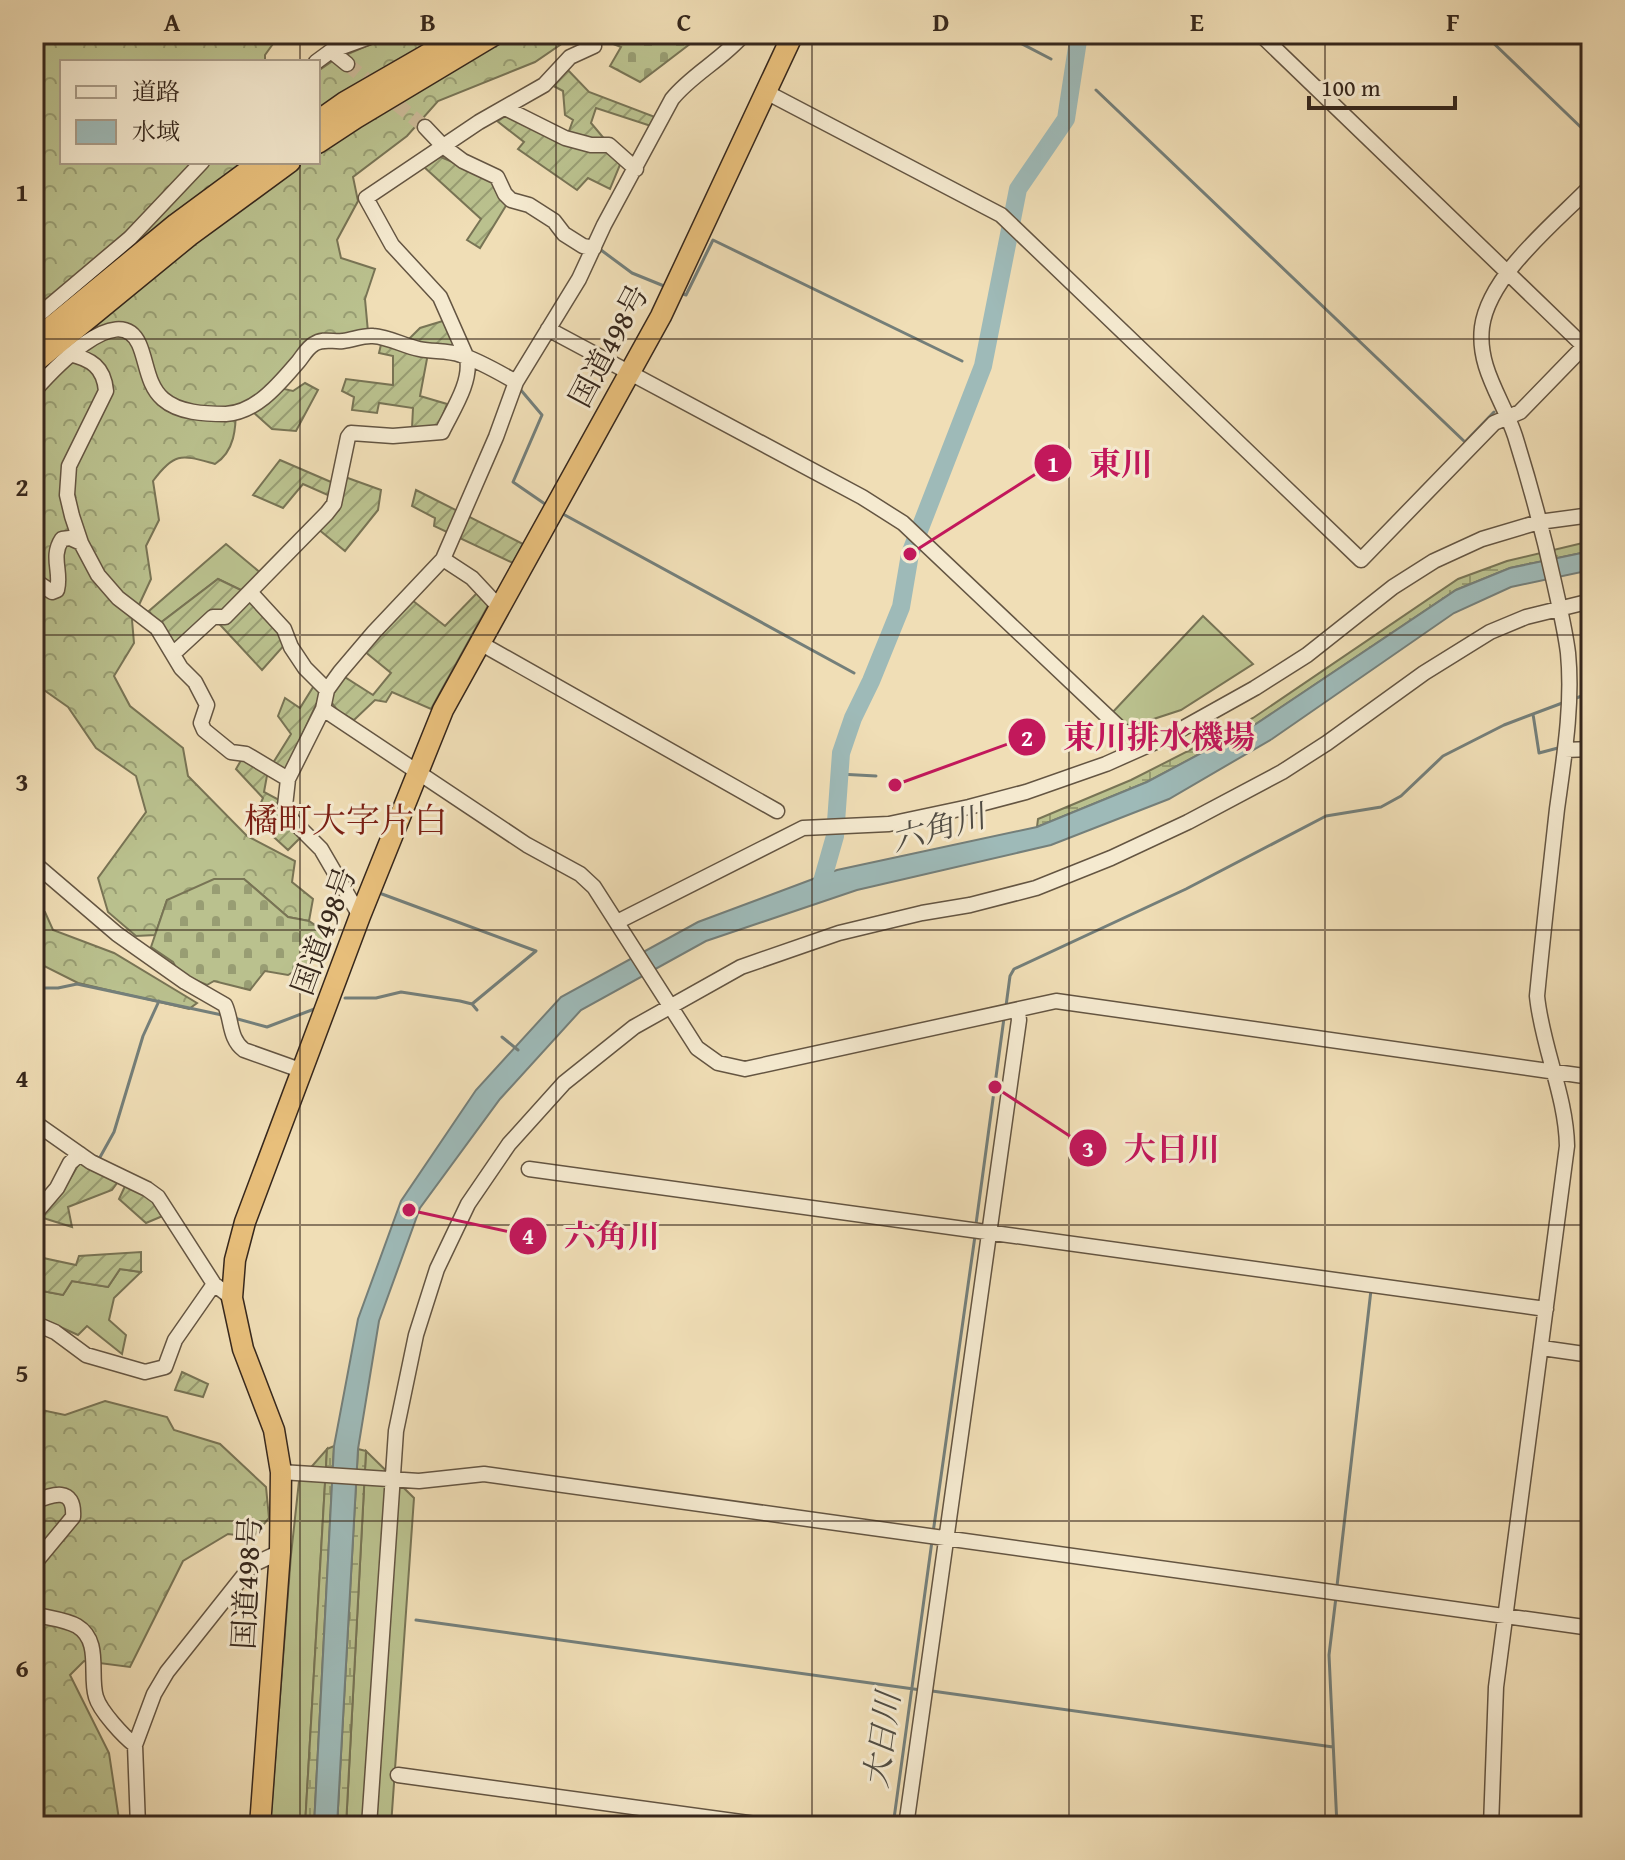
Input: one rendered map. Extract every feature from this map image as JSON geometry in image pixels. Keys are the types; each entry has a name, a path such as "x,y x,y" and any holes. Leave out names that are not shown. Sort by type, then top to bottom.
{"highway":[{"path":"320,120 463,34"},
{"path":"320,142 496,34"},
{"name":"国道498号","path":"260,1826 280,1552 291,1472 243,1349 232,1298 235,1260 245,1222 360,916 443,710 661,316 793,34"},
{"path":"34,341 176,224 257,164"},
{"path":"34,363 189,236 287,164"}],"street":[{"path":"319,60 331,51 378,34"},
{"path":"360,916 321,849 292,820 285,806 288,779 323,709 327,690 374,632 443,559 496,437 516,382 594,248 654,129 679,90 733,48 744,34"},
{"path":"766,92 1001,215 1361,560 1494,423 1520,412 1588,346 1260,34"},
{"path":"174,653 213,617 225,617 334,504 351,433 393,436 442,432 462,389 469,367 467,358 440,297 392,245 366,198 443,146 544,85 570,57 594,46"},
{"path":"331,51 347,64"},
{"path":"505,108 565,138 591,145 609,145 636,169"},
{"path":"425,127 463,161 497,177 511,200 529,205 554,221 564,234 583,246 594,248"},
{"path":"34,319 130,238 200,164"},
{"path":"1491,1826 1496,1687 1567,1146 1566,1124 1539,1020 1537,996 1565,750 1568,653 1563,607 1541,525 1508,417 1493,390 1485,364 1482,338 1490,298 1507,272 1591,186"},
{"path":"34,391 69,354 108,331 120,329 138,340 154,389 176,407 196,412 229,414 243,410 275,389 312,344 321,340 342,342 375,336 419,349 459,354 516,382"},
{"path":"548,329 862,497 908,528 1125,733"},
{"path":"69,354 93,363 105,380 106,391 77,446 66,483 69,506 81,543 98,575 118,598 150,621 174,653 181,668 195,682 207,705 201,723 204,730 231,752 246,754 288,779"},
{"path":"618,924 803,828 889,824 1026,792 1106,764 1169,736 1255,688 1307,655 1393,587 1434,561 1482,539 1591,515"},
{"path":"34,580 52,592 57,590 57,547 62,539 70,538 81,543"},
{"path":"443,559 472,578 500,608"},
{"path":"250,592 284,629 305,668 327,690"},
{"path":"369,1826 391,1479 396,1431 418,1325 437,1269 468,1204 509,1144 564,1083 668,1004 741,967 839,933 1001,897 1070,876 1188,822 1282,772 1424,673 1490,632 1526,617 1591,601"},
{"path":"1563,607 1591,610"},
{"path":"480,643 777,811"},
{"path":"323,709 527,845 580,874 594,887 697,1048 718,1063 745,1069 1018,1012 1056,1001 1591,1077"},
{"path":"1565,750 1591,749"},
{"path":"34,863 117,934 185,982 218,999 228,1012 230,1028 238,1045 244,1050 303,1071"},
{"path":"906,1826 1018,1012"},
{"path":"34,1122 80,1154 158,1197 214,1284 232,1298"},
{"path":"34,1215 57,1188 70,1163 80,1154"},
{"path":"529,1169 1546,1309"},
{"path":"34,1323 55,1332 86,1355 145,1372 165,1367 175,1340 214,1284"},
{"path":"1542,1348 1591,1355"},
{"path":"291,1472 419,1481 484,1474 1591,1628"},
{"path":"34,1502 55,1493 61,1494 69,1498 74,1509 73,1517 34,1564"},
{"path":"138,1826 135,1745 154,1694 167,1672 252,1565 280,1552"},
{"path":"34,1614 72,1623 85,1634 94,1659 96,1697 124,1737 135,1745"},
{"path":"398,1775 771,1826"}],"green space":[{"path":"34,34 280,34 265,55 265,60 60,60 60,164 320,164 320,70 334,60 394,34 576,34 535,62 438,101 407,136 353,177 358,201 337,240 341,258 375,269 365,299 368,332 345,336 321,334 306,343 258,397 236,406 233,438 222,459 215,464 180,458 167,464 153,481 159,520 146,546 151,579 132,620 134,643 114,676 130,706 183,748 188,776 247,836 295,861 292,882 313,899 309,921 288,917 244,879 167,900 155,935 136,936 108,912 98,878 146,812 136,776 96,748 68,707 34,683"},
{"path":"593,34 703,34 640,82 610,66 621,47"},
{"path":"566,68 589,92 655,117 651,126 596,108 591,123 622,160 610,189 588,178 577,190 518,149 524,142 497,121 506,116 565,142 573,120 565,115 563,91 548,83"},
{"path":"436,155 493,179 507,204 480,248 467,240 481,219 424,167"},
{"path":"446,320 458,350 429,348 420,396 447,404 438,427 412,428 413,408 379,403 377,413 352,410 354,397 342,391 346,379 393,385 393,356 379,353 383,336 406,342 420,328"},
{"path":"305,383 318,390 296,431 272,429 253,412 280,388 293,391"},
{"path":"280,460 331,482 330,496 303,484 283,508 253,495"},
{"path":"345,477 381,490 378,510 345,551 318,529 339,510"},
{"path":"416,490 523,544 513,563 434,526 435,518 412,506"},
{"path":"1591,541 1591,551 1510,568 1456,590 1256,724 1147,782 1037,827 1038,819 1131,780 1253,718 1458,579 1507,561"},
{"path":"226,544 262,574 245,592 218,579 159,624 149,611"},
{"path":"218,579 245,592 287,642 262,670 211,615 176,649 159,624"},
{"path":"478,592 489,604 431,709 392,692 386,702 375,700 354,720 338,711 329,699 343,676 373,695 391,673 364,651 412,600 445,626"},
{"path":"1203,616 1253,664 1181,710 1126,728 1111,714"},
{"path":"315,684 322,692 285,771 273,763 291,734 278,716 285,698 300,708"},
{"path":"243,757 268,770 264,792 281,801 302,836 288,850 254,819 263,798 236,769"},
{"path":"214,879 244,879 288,917 309,921 328,934 311,961 288,975 265,971 250,990 214,981 207,985 179,973 173,962 151,947 167,900"},
{"path":"34,908 45,912 53,930 114,953 197,1003 189,1009 78,983 34,961"},
{"path":"80,1162 120,1179 112,1190 68,1207 72,1227 40,1217 63,1191"},
{"path":"126,1184 151,1198 165,1215 146,1223 119,1199"},
{"path":"141,1252 141,1272 120,1269 108,1287 72,1281 63,1295 37,1290 42,1280 36,1276 43,1258 76,1265 79,1256"},
{"path":"120,1269 141,1272 114,1298 109,1320 126,1335 122,1354 87,1326 78,1335 34,1315 37,1290 63,1295 72,1281 108,1287"},
{"path":"182,1372 208,1384 203,1397 175,1390"},
{"path":"105,1401 167,1417 174,1430 220,1444 266,1487 269,1518 253,1537 228,1534 183,1561 130,1667 84,1661 70,1675 109,1753 120,1826 35,1826 34,1411 65,1415"},
{"path":"334,1446 314,1826 305,1826 327,1449"},
{"path":"327,1449 305,1826 270,1826 299,1481"},
{"path":"358,1449 366,1451 346,1826 337,1826"},
{"path":"366,1451 414,1498 391,1826 346,1826"}],"water":[{"path":"1591,551 1591,570 1511,587 1454,613 1272,739 1169,799 1051,845 857,890 706,941 581,1010 500,1099 420,1208 379,1321 358,1449 337,1826 314,1826 334,1446 358,1319 401,1201 476,1090 561,997 698,922 837,870 1037,827 1147,782 1256,724 1456,590 1510,568"}],"waterway":[{"path":"317,34 322,38"},
{"path":"1003,34 1051,59"},
{"path":"819,892 835,836 841,753 901,607 910,554 983,366 1018,189 1066,119 1079,34"},
{"path":"1484,34 1591,137"},
{"path":"1096,90 1465,442 1494,412"},
{"path":"680,293 686,295 713,240 962,361"},
{"path":"601,250 632,273 664,286"},
{"path":"520,389 542,415 513,482 545,504"},
{"path":"563,514 854,673"},
{"name":"大日川","path":"1576,698 1591,693"},
{"name":"大日川","path":"1006,1006 1010,976 1014,969 1186,889 1326,816 1381,807 1401,796 1443,756 1504,725 1565,702"},
{"path":"1533,714 1539,753 1558,748"},
{"path":"839,774 876,776"},
{"path":"382,894 536,951 472,1004"},
{"path":"34,988 77,984 222,1015"},
{"path":"345,998 376,998 401,992 460,1001 472,1004 477,1010"},
{"path":"97,1157 99,1159 114,1132 143,1036 159,1001"},
{"path":"234,1018 267,1027 317,1008"},
{"name":"大日川","path":"976,1224 1004,1018"},
{"path":"502,1037 518,1050"},
{"name":"大日川","path":"933,1533 975,1236"},
{"path":"1337,1586 1371,1290"},
{"name":"大日川","path":"893,1826 932,1541"},
{"path":"1336,1597 1329,1655 1337,1826"},
{"path":"416,1620 921,1690"},
{"path":"932,1691 1333,1747"}],"tunnel":[{"path":"347,64 425,127"}],"place":[{"name":"東川","path":"910,554"},
{"name":"東川排水機場","path":"895,785"},
{"name":"大日川","path":"995,1087"},
{"name":"六角川","path":"409,1210"}],"district":[{"name":"橘町大字片白","path":"346,820"}]}
